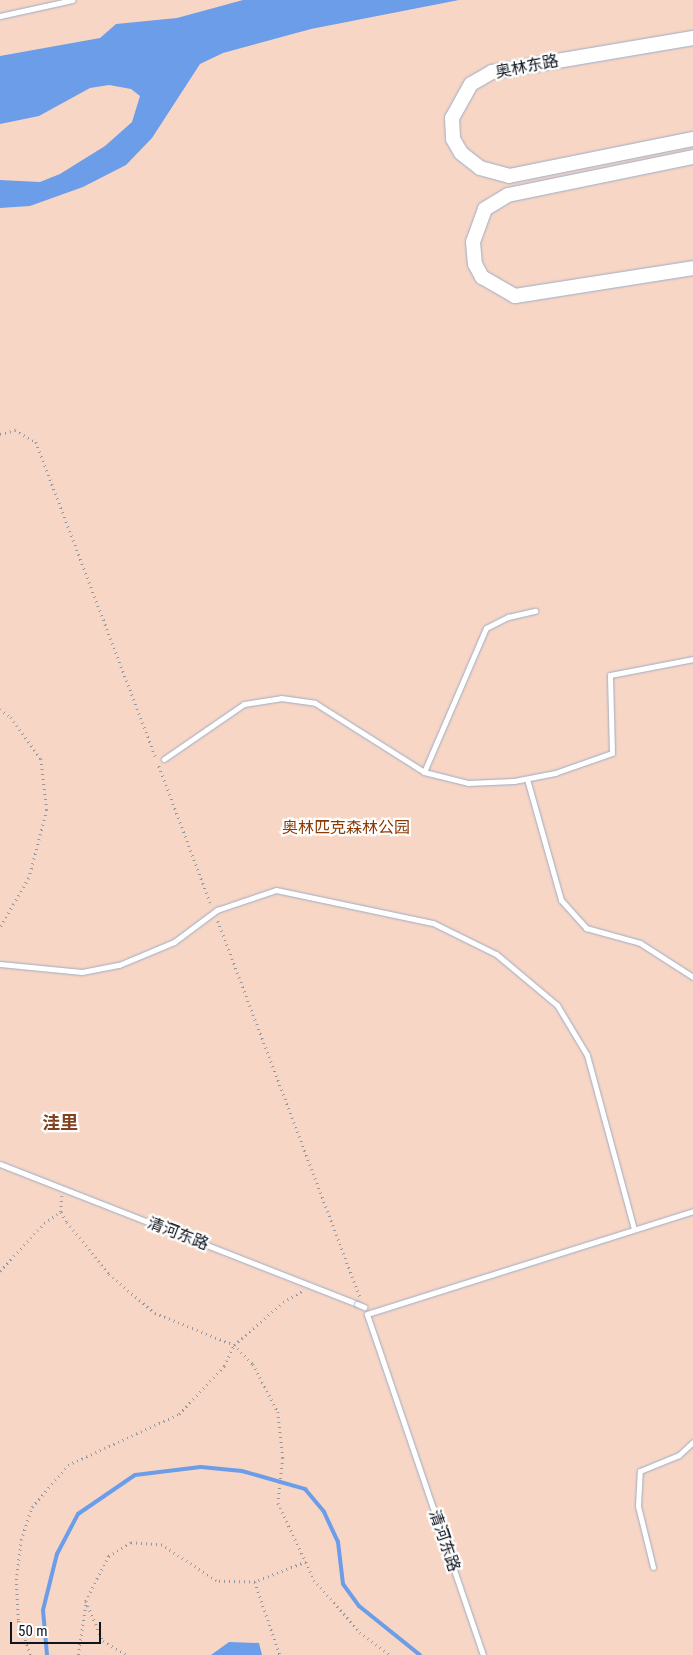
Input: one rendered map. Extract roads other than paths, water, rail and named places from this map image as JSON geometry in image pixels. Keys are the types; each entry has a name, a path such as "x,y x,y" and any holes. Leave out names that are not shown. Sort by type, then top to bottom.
{"main road":[{"name":"奥林东路","path":"693,38 492,72 471,84 452,118 453,139 461,153 480,168 509,176 693,139"},
{"path":"693,157 508,195 485,209 475,229 475,264 482,277 499,291 531,297 693,268"}],"lane":[{"path":"0,16 72,0"},
{"path":"424,772 486,628 508,617 535,611"},
{"path":"164,759 244,704 281,698 316,702 424,772 468,783 527,779 612,753 610,675 693,659"},
{"path":"527,779 561,900 586,928 640,943 693,976"},
{"path":"0,964 82,972 119,965 174,942 214,912 276,890 434,923 496,954 557,1005 587,1056 634,1229 693,1210"},
{"name":"清河东路","path":"0,1164 364,1306"},
{"name":"清河东路","path":"483,1655 367,1314 634,1229"},
{"path":"654,1567 638,1506 640,1471 679,1455 693,1442"}],"water":[{"path":"243,0 459,0 311,29 223,53 200,64 152,138 126,165 83,187 30,206 0,208 0,180 40,182 60,174 105,146 132,122 140,96 131,89 109,85 90,88 39,116 0,124 0,56 100,38 116,24 177,18"},
{"path":"229,1642 259,1643 262,1655 211,1655"}],"waterway":[{"path":"47,1655 43,1610 57,1554 78,1514 135,1475 201,1467 242,1471 305,1489 324,1512 338,1542 343,1584 359,1606 420,1655"}],"district":[{"name":"洼里","path":"60,1123"}],"park label":[{"name":"奥林匹克森林公园","path":"346,828"}]}
